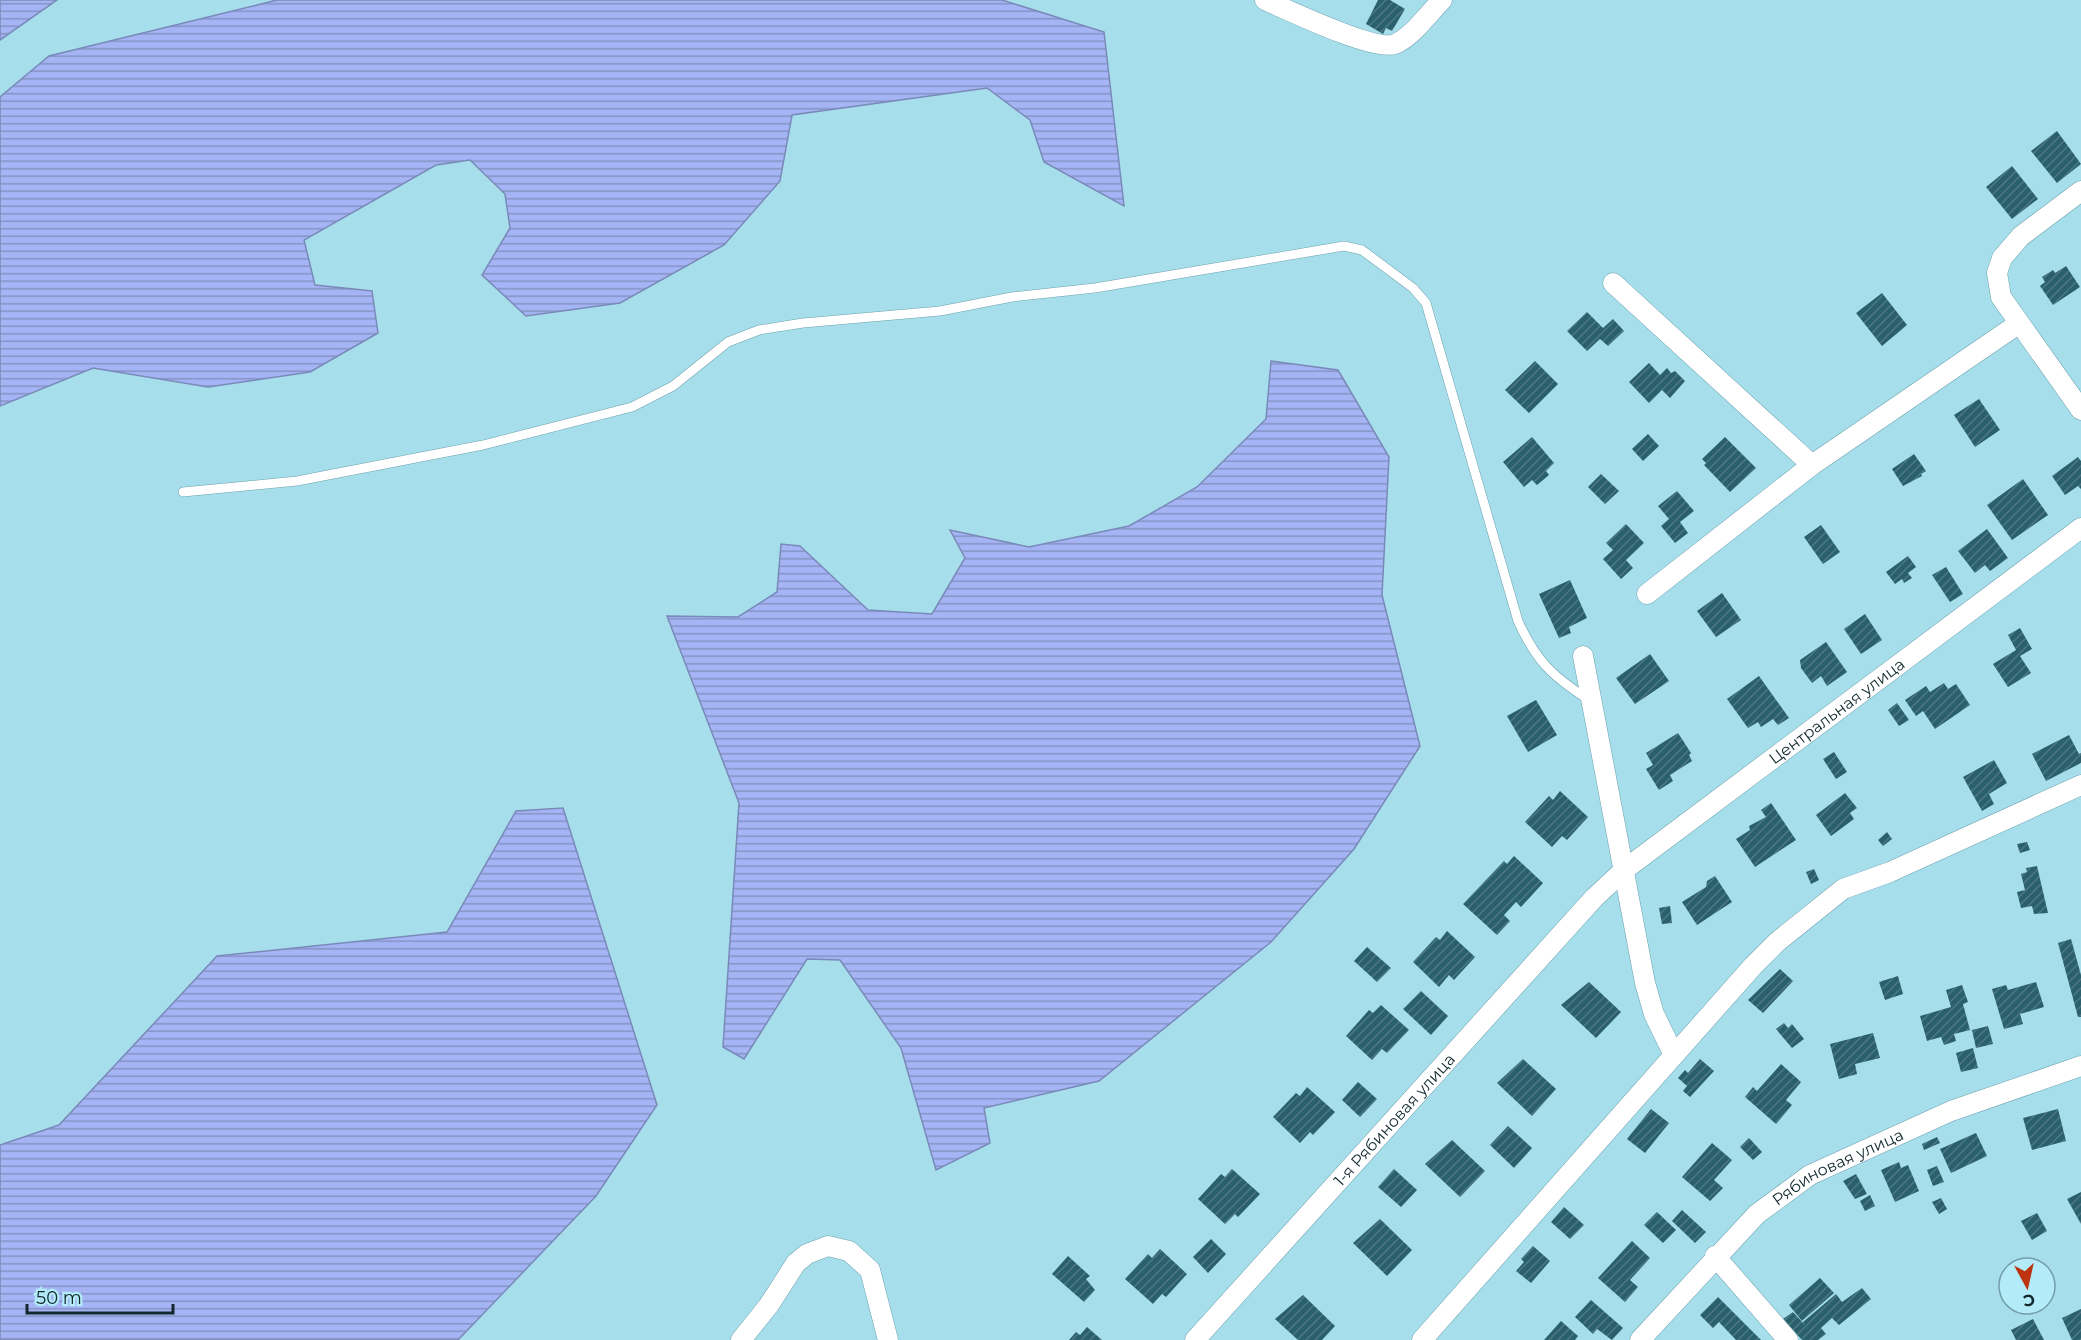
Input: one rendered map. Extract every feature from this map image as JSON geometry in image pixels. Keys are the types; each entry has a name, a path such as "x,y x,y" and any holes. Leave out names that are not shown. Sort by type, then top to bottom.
{"street":[{"path":"1265,0 1356,38 1384,46 1399,42 1442,0"},
{"path":"2081,190 2021,236 2008,249 1999,265 2001,297 2081,410"},
{"path":"1613,284 1812,465"},
{"path":"1647,594 1812,465 2018,324"},
{"name":"Центральная улица","path":"1594,898 1624,870 2081,528"},
{"path":"1583,656 1651,1004 1674,1055"},
{"path":"1422,1340 1761,958 1843,889 1890,872 2081,785"},
{"name":"1-я Рябиновая улица","path":"1195,1340 1594,898"},
{"name":"Рябиновая улица","path":"1640,1340 1715,1256 1757,1214 1810,1175 1951,1111 2081,1066"},
{"path":"741,1340 769,1305 796,1263 807,1254 828,1246 849,1251 870,1270 888,1340"},
{"path":"1715,1256 1788,1340"}],"lane":[{"path":"183,492 297,481 483,445 632,407 673,386 728,342 759,330 812,322 920,314 1011,297 1095,288 1333,248 1353,247 1362,250 1413,288 1426,303 1518,621 1535,655 1545,669 1591,701"}],"water":[{"path":"0,0 57,0 0,40"},
{"path":"277,0 1002,0 1104,32 1124,206 1044,162 1030,120 987,88 792,115 780,181 724,245 620,303 526,316 482,275 510,228 505,194 470,160 436,165 304,240 315,285 372,291 378,333 310,372 208,387 93,368 0,406 0,97 49,56"},
{"path":"1271,361 1338,370 1389,457 1382,595 1420,746 1354,849 1271,942 1099,1081 984,1108 990,1143 936,1170 901,1048 840,960 807,959 744,1059 723,1047 739,803 667,616 738,617 777,592 781,544 800,546 868,610 932,614 965,558 950,530 1029,547 1129,526 1197,487 1266,419"},
{"path":"563,808 657,1105 596,1196 458,1340 0,1340 0,1145 59,1125 217,956 447,932 516,811"}],"building":[{"path":"1378,0 1390,0 1405,9 1392,31 1386,28 1383,34 1366,24"},
{"path":"2057,131 2081,164 2057,183 2031,151"},
{"path":"2012,166 2038,199 2012,219 1986,187"},
{"path":"2066,266 2080,287 2053,305 2040,286 2045,282 2042,277"},
{"path":"1882,293 1907,325 1882,346 1856,313"},
{"path":"1587,312 1603,328 1613,319 1624,331 1608,346 1600,339 1587,351 1567,331"},
{"path":"1535,361 1558,384 1529,413 1505,390"},
{"path":"1649,363 1660,375 1667,368 1671,373 1675,371 1685,381 1670,398 1662,390 1649,403 1629,382"},
{"path":"1979,399 2000,430 1975,447 1954,415"},
{"path":"1648,434 1659,446 1643,461 1632,449"},
{"path":"1532,437 1554,463 1546,471 1549,475 1537,485 1532,480 1524,487 1503,462"},
{"path":"1725,437 1756,468 1730,492 1704,465 1706,463 1702,459"},
{"path":"1914,454 1926,471 1921,474 1922,476 1903,486 1892,469"},
{"path":"2078,457 2081,461 2081,489 2078,486 2065,495 2052,476"},
{"path":"1601,474 1619,491 1605,504 1588,487"},
{"path":"2023,479 2048,515 2012,540 1987,505"},
{"path":"1677,491 1694,511 1680,522 1688,533 1675,543 1661,526 1669,519 1658,506"},
{"path":"1626,524 1644,543 1626,560 1633,568 1621,579 1603,559 1613,550 1606,543"},
{"path":"1821,525 1840,552 1823,564 1804,537"},
{"path":"1987,529 2008,558 1990,571 1985,565 1975,573 1958,551"},
{"path":"1908,556 1916,567 1908,573 1912,578 1904,583 1902,579 1895,584 1886,572"},
{"path":"1946,567 1963,594 1950,602 1932,575"},
{"path":"1570,580 1587,618 1569,627 1571,633 1559,638 1539,594"},
{"path":"1722,593 1741,620 1716,637 1697,611"},
{"path":"1865,614 1882,640 1861,654 1844,629"},
{"path":"2020,628 2032,649 2020,656 2031,673 2008,687 1993,664 2016,650 2008,635"},
{"path":"1826,642 1847,672 1827,686 1821,676 1812,683 1801,668 1800,660"},
{"path":"1650,654 1669,681 1635,704 1616,678"},
{"path":"1759,676 1789,718 1778,725 1773,719 1761,727 1758,722 1748,728 1727,699"},
{"path":"1944,683 1948,689 1956,684 1970,705 1935,729 1923,711 1916,716 1905,700 1926,686 1930,692"},
{"path":"1536,700 1557,735 1528,752 1507,716"},
{"path":"1897,703 1909,720 1899,726 1888,710"},
{"path":"1678,733 1691,753 1689,755 1692,761 1670,775 1673,781 1659,790 1646,769 1653,765 1646,753"},
{"path":"2069,735 2079,754 2081,753 2081,763 2046,781 2032,754"},
{"path":"1834,752 1847,772 1836,779 1823,759"},
{"path":"1994,760 2007,783 1989,794 1994,804 1982,811 1963,777"},
{"path":"1560,791 1588,817 1567,840 1562,836 1552,847 1525,822 1549,796 1553,800"},
{"path":"1845,793 1857,808 1850,813 1854,819 1831,836 1816,815"},
{"path":"1771,803 1796,840 1755,867 1736,839 1750,830 1749,826 1766,817 1761,810"},
{"path":"1887,832 1892,839 1883,846 1878,840"},
{"path":"2027,842 2030,850 2020,853 2017,844"},
{"path":"1514,856 1543,883 1521,907 1516,902 1504,915 1510,921 1497,935 1463,904 1504,861 1507,864"},
{"path":"2037,866 2048,913 2034,914 2032,906 2021,908 2017,892 2025,890 2021,874 2027,872 2026,868"},
{"path":"1814,869 1819,880 1811,884 1806,872"},
{"path":"1715,876 1732,902 1697,925 1682,902 1706,887 1707,881"},
{"path":"1670,906 1672,923 1662,924 1659,908"},
{"path":"1447,931 1475,957 1454,980 1449,975 1439,987 1413,962 1436,937 1440,940"},
{"path":"2071,939 2081,975 2081,1017 2078,1017 2058,943"},
{"path":"1367,947 1391,968 1377,982 1354,961"},
{"path":"1780,969 1793,981 1763,1013 1748,1000"},
{"path":"1898,976 1903,994 1885,1000 1879,982"},
{"path":"1589,982 1621,1012 1596,1038 1561,1005"},
{"path":"2036,982 2044,1007 2020,1014 2023,1024 2004,1029 1992,989 2006,985 2008,990"},
{"path":"1962,985 1968,1002 1963,1004 1970,1030 1954,1034 1956,1041 1944,1045 1941,1037 1927,1041 1920,1016 1951,1007 1946,990"},
{"path":"1421,991 1448,1016 1431,1035 1403,1009"},
{"path":"1381,1005 1409,1030 1387,1053 1382,1049 1372,1060 1346,1036 1369,1010 1373,1013"},
{"path":"1784,1023 1788,1028 1792,1024 1804,1039 1792,1048 1776,1029"},
{"path":"1988,1026 1993,1044 1976,1048 1972,1030"},
{"path":"1873,1033 1880,1058 1855,1064 1857,1074 1839,1079 1830,1044"},
{"path":"1973,1048 1978,1068 1961,1072 1956,1053"},
{"path":"1523,1059 1556,1089 1532,1116 1497,1083"},
{"path":"1700,1059 1714,1071 1690,1097 1683,1091 1687,1086 1678,1078 1685,1070 1688,1073"},
{"path":"1781,1064 1801,1082 1786,1100 1792,1105 1776,1124 1745,1097 1753,1087 1757,1091"},
{"path":"1358,1082 1377,1099 1360,1117 1342,1100"},
{"path":"1307,1087 1335,1112 1313,1135 1310,1132 1300,1143 1273,1117 1296,1093 1300,1096"},
{"path":"1651,1109 1669,1123 1645,1153 1627,1139"},
{"path":"2058,1109 2066,1141 2032,1150 2023,1118"},
{"path":"1508,1126 1532,1148 1514,1168 1490,1145"},
{"path":"1976,1133 1987,1156 1951,1173 1940,1149"},
{"path":"1937,1137 1940,1143 1924,1150 1922,1144"},
{"path":"1749,1138 1762,1152 1753,1160 1740,1147"},
{"path":"1452,1140 1485,1171 1460,1197 1425,1164"},
{"path":"1712,1143 1732,1160 1714,1180 1723,1188 1710,1201 1682,1177"},
{"path":"1899,1162 1901,1168 1908,1165 1919,1191 1895,1202 1881,1170"},
{"path":"1937,1166 1944,1182 1933,1186 1927,1170"},
{"path":"1232,1169 1260,1194 1238,1217 1235,1214 1225,1224 1198,1199 1221,1174 1225,1177"},
{"path":"1394,1169 1417,1190 1401,1207 1378,1187"},
{"path":"1856,1174 1867,1194 1855,1199 1843,1181"},
{"path":"2081,1192 2081,1224 2067,1199"},
{"path":"1870,1195 1875,1206 1865,1211 1860,1201"},
{"path":"1941,1198 1947,1209 1939,1214 1932,1202"},
{"path":"1564,1207 1584,1225 1570,1239 1551,1222"},
{"path":"1682,1210 1706,1232 1695,1243 1672,1221"},
{"path":"1657,1212 1676,1230 1663,1243 1644,1225"},
{"path":"2037,1213 2047,1231 2032,1240 2021,1221"},
{"path":"1380,1219 1412,1250 1387,1276 1353,1243"},
{"path":"1211,1239 1226,1254 1208,1273 1193,1257"},
{"path":"1632,1241 1650,1258 1630,1280 1638,1287 1625,1302 1598,1278"},
{"path":"1533,1246 1550,1261 1531,1283 1516,1271 1524,1262 1521,1259"},
{"path":"1160,1249 1187,1274 1166,1297 1162,1294 1153,1304 1125,1279 1148,1254 1152,1258"},
{"path":"1068,1256 1090,1276 1086,1279 1095,1290 1084,1302 1052,1274"},
{"path":"1820,1278 1834,1293 1802,1321 1789,1305"},
{"path":"1862,1288 1871,1299 1839,1325 1832,1318 1821,1328 1826,1334 1818,1340 1802,1340 1783,1319 1793,1312 1805,1325 1803,1322 1836,1294 1842,1302"},
{"path":"1303,1295 1335,1326 1322,1340 1298,1340 1275,1319"},
{"path":"1718,1297 1761,1340 1736,1340 1719,1322 1713,1328 1700,1315"},
{"path":"1591,1300 1623,1328 1612,1340 1597,1329 1593,1334 1575,1317"},
{"path":"2081,1309 2081,1340 2072,1340 2062,1318"},
{"path":"2033,1319 2044,1340 2016,1340 2011,1330"},
{"path":"1561,1321 1578,1336 1575,1340 1544,1340"},
{"path":"1087,1327 1102,1340 1069,1340 1076,1332 1080,1335"}]}
